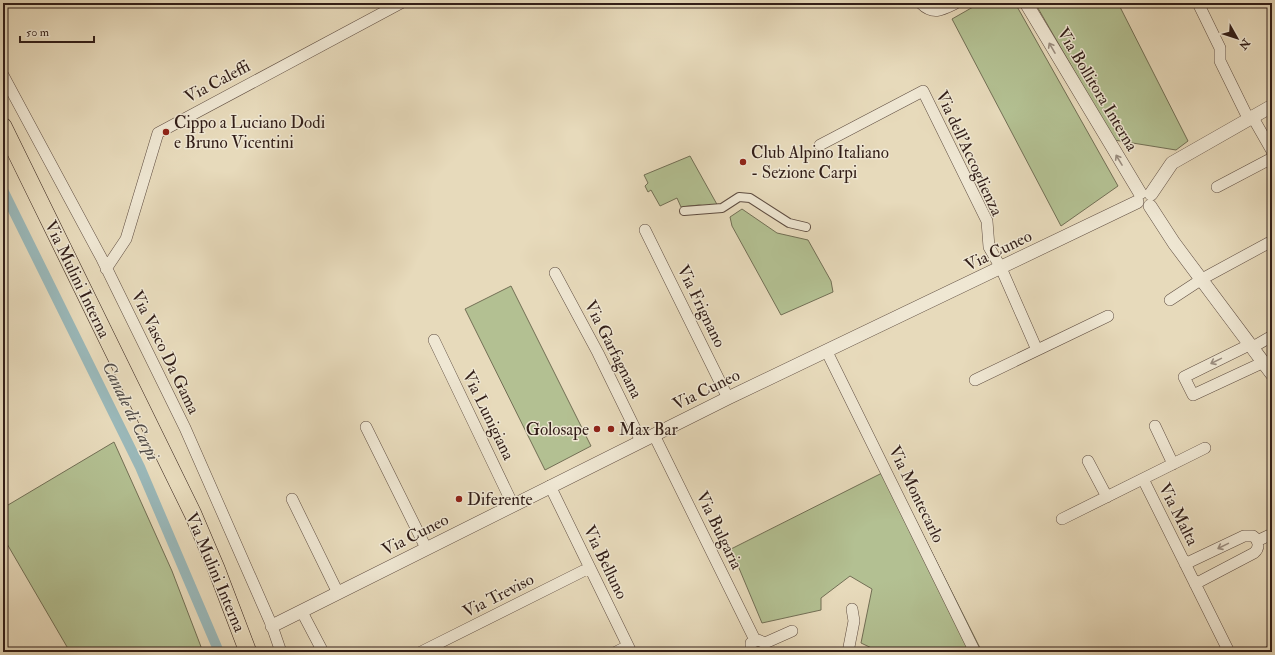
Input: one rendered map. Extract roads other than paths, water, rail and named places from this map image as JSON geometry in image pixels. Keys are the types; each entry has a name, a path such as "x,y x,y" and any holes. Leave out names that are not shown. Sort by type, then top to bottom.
{"main road":[{"name":"Via Mulini Interna","path":"3,126 193,514 216,568 248,652"}],"street":[{"name":"Via Caleffi","path":"106,269 126,239 158,133 401,3"},
{"path":"922,3 930,10 938,11 954,3"},
{"name":"Via Bollitora Interna","path":"1026,3 1144,199 1164,229 1252,345 1272,374"},
{"path":"1198,3 1220,48 1220,61 1250,117 1272,150"},
{"name":"Via Vasco Da Gama","path":"3,75 106,269 185,428 272,626 281,652"},
{"name":"Via dell'Accoglienza","path":"820,145 923,91 987,221 988,248 1001,268"},
{"path":"1144,199 1172,163 1250,117 1272,106"},
{"path":"1217,186 1272,158"},
{"path":"684,211 722,208 739,197 750,198 788,223 806,227"},
{"name":"Via Cuneo","path":"272,626 728,398 827,352 1144,199"},
{"name":"Via Frignano","path":"645,230 728,398"},
{"path":"1170,300 1202,279 1272,241"},
{"path":"1001,268 1037,350"},
{"name":"Via Garfagnana","path":"555,273 598,353 641,441"},
{"path":"975,380 1108,316"},
{"path":"1264,362 1193,395 1184,377 1272,336"},
{"name":"Via Lunigiana","path":"434,340 513,505"},
{"name":"Via Montecarlo","path":"827,352 975,652"},
{"path":"1155,426 1173,464"},
{"path":"366,427 426,548"},
{"name":"Via Bulgaria","path":"654,435 756,648"},
{"name":"Via Malta","path":"1062,519 1205,448"},
{"path":"1088,461 1107,497"},
{"name":"Via Malta","path":"1142,479 1229,652"},
{"name":"Via Belluno","path":"550,486 630,649"},
{"path":"292,499 338,593"},
{"path":"1257,541 1272,534"},
{"path":"1185,564 1244,536 1252,536 1257,541 1258,548 1252,555 1195,584"},
{"name":"Via Treviso","path":"421,652 589,568"},
{"path":"848,652 854,621 852,609"},
{"path":"302,612 323,652"},
{"path":"756,648 792,630"},
{"path":"616,652 630,649"},
{"path":"1268,652 1272,650"}],"waterway":[{"name":"Canale di Carpi","path":"3,190 140,467 219,652"}],"place":[{"name":"Cippo a Luciano Dodi e Bruno Vicentini","path":"166,132"},
{"name":"Club Alpino Italiano - Sezione Carpi","path":"743,162"},
{"name":"Golosape","path":"597,429"},
{"name":"Max Bar","path":"611,429"},
{"name":"Diferente","path":"459,499"}]}
